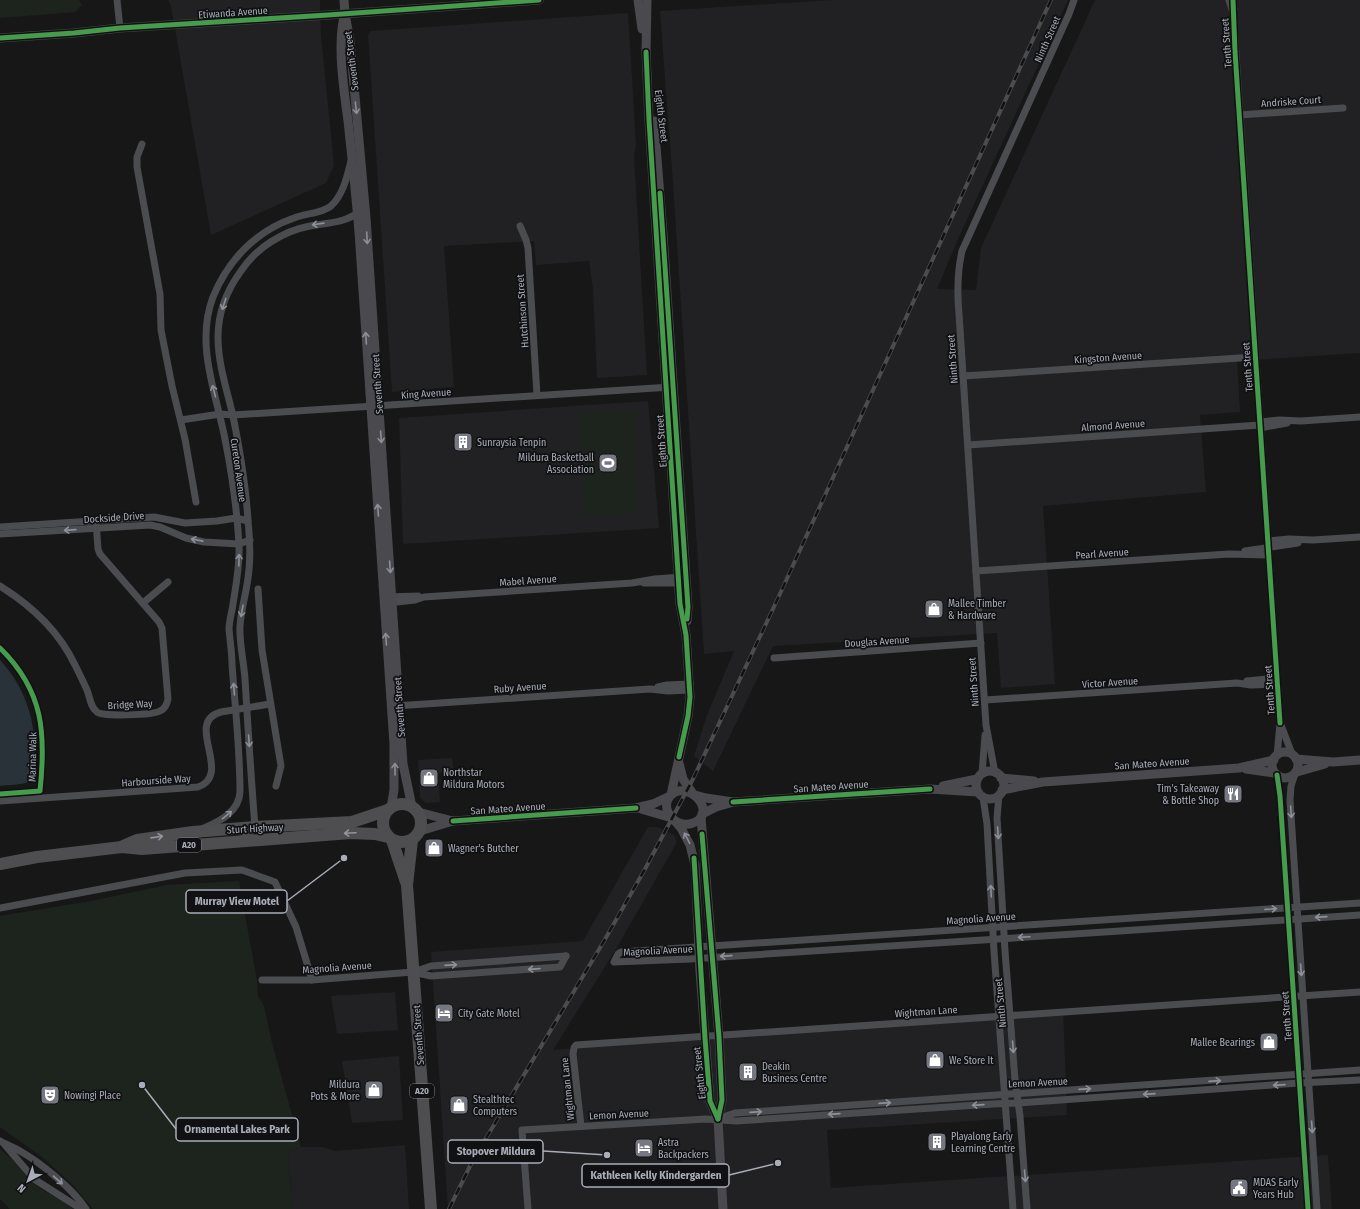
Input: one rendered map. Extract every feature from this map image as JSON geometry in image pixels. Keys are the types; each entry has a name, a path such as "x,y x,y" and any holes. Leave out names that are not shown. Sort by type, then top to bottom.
{"highway":[{"name":"A20","path":"403,804 415,809 421,818 422,824 416,835 405,842 390,838 383,825 384,817 390,809 403,804"},
{"name":"Sturt Highway","path":"122,847 137,840 193,832 352,822 390,809"},
{"name":"Sturt Highway","path":"0,864 122,847 142,849 351,833 375,834 390,838"},
{"name":"Seventh Street","path":"416,835 408,885 431,1209"},
{"name":"Seventh Street","path":"390,838 408,885"}],"street":[{"path":"117,0 120,28"},
{"path":"344,0 345,14"},
{"name":"Etiwanda Avenue","path":"0,38 120,28 539,0"},
{"name":"Eighth Street","path":"638,0 656,132 682,580 688,607 686,635 690,687 689,711 670,796"},
{"name":"Eighth Street","path":"646,52 647,0"},
{"name":"Ninth Street","path":"1070,14 1074,0"},
{"name":"Ninth Street","path":"998,775 986,725 984,700 968,445 962,376 957,285 958,267 962,251 1070,14 1078,0"},
{"name":"Tenth Street","path":"1232,3 1280,723 1275,758"},
{"name":"Seventh Street","path":"345,14 341,30 341,45 375,406"},
{"name":"Seventh Street","path":"345,14 350,41 365,205 375,406 395,706 395,772 394,790 390,809"},
{"name":"Andriske Court","path":"1240,115 1343,108"},
{"path":"142,144 137,167 160,294 161,330 172,386 181,420 196,502"},
{"name":"Cureton Avenue","path":"193,832 215,823 234,809 239,800 240,782 229,627 238,569 239,544 231,471 220,414 209,372 206,342 208,314 212,298 219,284 232,262 245,248 260,235 286,220 318,212 330,206 339,196 343,188 352,156"},
{"name":"Cureton Avenue","path":"255,827 240,627 250,563 250,540 245,485 233,415 220,364 218,336 220,317 234,280 260,249 298,228 349,219 358,213 365,205"},
{"name":"Hutchinson Street","path":"520,226 528,248 537,395"},
{"name":"Kingston Avenue","path":"962,376 1255,357"},
{"name":"King Avenue","path":"181,420 220,414 233,415 537,395 670,388"},
{"name":"Almond Avenue","path":"968,445 1260,425 1278,420 1301,421 1360,417"},
{"name":"Dockside Drive","path":"0,534 154,517 185,523 236,518 248,520"},
{"name":"Dockside Drive","path":"0,527 96,524 152,525 192,539 210,542 239,544 250,540"},
{"name":"Bridge Way","path":"0,586 14,594 39,614 60,638 75,664 96,712 103,715 161,711 167,704 168,699 162,629 159,622 100,554 98,549 96,524"},
{"name":"Pearl Avenue","path":"1229,554 1268,544 1360,537"},
{"name":"Pearl Avenue","path":"976,571 1229,554 1268,555"},
{"name":"Mabel Avenue","path":"388,600 403,596 424,597 632,583 656,584 682,580"},
{"path":"143,603 168,582"},
{"path":"258,589 262,650 281,766 276,786"},
{"name":"Douglas Avenue","path":"774,658 981,643"},
{"name":"Victor Avenue","path":"984,700 1237,683 1252,685 1277,681"},
{"name":"Ruby Avenue","path":"395,706 650,689 667,685 690,687"},
{"name":"Harbourside Way","path":"0,801 191,788 202,785 207,782 212,773 206,728 208,721 216,713 270,704"},
{"name":"Seventh Street","path":"395,706 403,764 415,809"},
{"name":"Tenth Street","path":"1280,723 1294,756"},
{"name":"Ninth Street","path":"980,776 986,725"},
{"path":"1333,762 1284,753 1275,758 1273,767 1276,774 1284,778 1288,778 1296,773 1333,762 1360,760"},
{"path":"1294,756 1298,767 1296,773"},
{"name":"Eighth Street","path":"679,757 682,777 694,795"},
{"name":"San Mateo Avenue","path":"1001,792 1043,782 1238,768 1275,758"},
{"name":"San Mateo Avenue","path":"1238,768 1276,774"},
{"path":"991,771 998,775 1003,782 1001,792 992,798 980,794 976,783 980,776 991,771"},
{"name":"Tenth Street","path":"1296,773 1291,786 1290,800 1317,1209"},
{"name":"Tenth Street","path":"1276,774 1280,796 1308,1209"},
{"name":"San Mateo Avenue","path":"998,775 1043,782"},
{"name":"San Mateo Avenue","path":"930,789 980,776"},
{"name":"San Mateo Avenue","path":"694,795 733,802 930,789 980,794"},
{"path":"682,790 694,795 703,806 702,815 696,822 691,824 681,824 673,819 668,812 667,800 670,796 682,790"},
{"name":"Ninth Street","path":"1001,792 997,818 1004,938 1027,1209"},
{"name":"Ninth Street","path":"980,794 987,824 993,939 1000,1016 1013,1209"},
{"name":"San Mateo Avenue","path":"416,835 453,821 636,808 650,805 670,796"},
{"name":"San Mateo Avenue","path":"702,815 733,802"},
{"name":"San Mateo Avenue","path":"636,808 657,812 673,819"},
{"name":"San Mateo Avenue","path":"415,809 453,821"},
{"name":"Eighth Street","path":"702,815 719,1037 722,1100 718,1119 723,1209"},
{"name":"Eighth Street","path":"673,819 682,831 692,851 695,865 699,947 710,1101 718,1119"},
{"path":"237,841 248,835 255,827"},
{"path":"0,908 185,873 235,870 251,872 275,882 296,927 312,980"},
{"path":"696,879 706,879"},
{"name":"Magnolia Avenue","path":"1360,903 1170,917 620,952 614,962 751,955 1360,915"},
{"path":"1336,905 1336,916"},
{"path":"1248,911 1249,922"},
{"path":"1221,913 1222,924"},
{"path":"1197,914 1198,926"},
{"path":"1170,917 1171,928"},
{"path":"1145,918 1146,930"},
{"path":"1120,920 1120,931"},
{"path":"1093,922 1094,933"},
{"path":"1068,923 1069,934"},
{"path":"1043,924 1044,936"},
{"path":"956,930 957,941"},
{"path":"930,932 931,943"},
{"path":"903,934 903,944"},
{"path":"878,936 878,946"},
{"path":"852,937 853,948"},
{"path":"826,939 827,950"},
{"path":"801,941 802,951"},
{"path":"775,942 776,953"},
{"path":"750,944 751,955"},
{"path":"661,950 662,960"},
{"path":"635,951 636,962"},
{"name":"Magnolia Avenue","path":"262,980 312,980 413,972 431,966 566,956 560,968 431,976 413,972"},
{"path":"505,961 506,971"},
{"name":"Wightman Lane","path":"581,1126 573,1054 576,1045 705,1038 1011,1015 1360,992"},
{"name":"Lemon Avenue","path":"718,1119 735,1113 1360,1070"},
{"name":"Lemon Avenue","path":"528,1209 522,1130 718,1119 736,1121 1360,1080"},
{"path":"2,1142 34,1179 81,1209"},
{"path":"2,1142 18,1149 44,1168 78,1198 86,1209"}],"shaded area":[{"path":"0,0 79,0 82,5 75,12 0,18"},
{"path":"168,0 320,0 321,36 334,165 326,183 211,235 171,6"},
{"path":"832,0 1068,0 959,237 937,289 976,290 981,248 1095,0 1360,0 1360,353 1237,361 1240,412 1200,415 1206,492 1043,506 1055,684 1001,688 997,633 773,646 713,771 694,756 707,715 734,651 704,654 673,183 660,11"},
{"path":"628,13 636,144 634,157 647,375 597,378 593,289 589,261 536,265 534,241 444,246 454,387 392,392 368,34 371,31"},
{"path":"648,401 659,528 403,544 399,418"},
{"name":"Mildura Basketball Association","path":"635,411 636,513 585,516 578,414"},
{"path":"0,660 17,683 23,695 32,721 35,749 33,773 30,781 20,784 0,786"},
{"name":"Northstar Mildura Motors","path":"452,758 454,772 438,773 440,802 426,803 420,798 418,760"},
{"path":"648,827 658,827 674,835 677,842 616,949 553,1050 1063,1009 1067,1115 827,1130 831,1188 1328,1155 1332,1209 448,1209 431,952 583,941"},
{"path":"239,881 257,981 258,996 264,1006 272,1043 301,1147 288,1154 293,1209 93,1209 73,1185 42,1157 0,1127 0,916 91,901 167,885"},
{"path":"395,992 398,1030 337,1034 331,996"},
{"name":"Mildura Pots & More","path":"399,1056 403,1120 352,1123 342,1061"},
{"path":"405,1145 409,1209 293,1209 288,1154 301,1147 323,1147 335,1151"},
{"path":"0,1149 15,1162 28,1179 73,1209 10,1209 0,1199"}],"railway":[{"path":"449,1209 473,1160 604,941 645,869 693,779 779,596 1051,0"}],"cycle path":[{"path":"0,38 120,28 539,0"},
{"path":"1233,0 1235,52 1280,723"},
{"path":"646,52 680,604 686,635 690,697 688,716 679,757"},
{"path":"660,193 688,607 687,619"},
{"name":"Marina Walk","path":"0,648 15,664 26,680 34,697 42,732 42,770 40,791 0,794"},
{"path":"1277,775 1280,796 1308,1209"},
{"path":"733,802 930,789"},
{"path":"453,821 636,808"},
{"path":"702,834 719,1037 722,1100 718,1119"},
{"path":"694,858 710,1101 718,1119"}],"place":[{"name":"Sunraysia Tenpin","path":"463,442"},
{"name":"Mildura Basketball Association","path":"608,463"},
{"name":"Mallee Timber & Hardware","path":"934,609"},
{"name":"Northstar Mildura Motors","path":"429,778"},
{"name":"Tim’s Takeaway & Bottle Shop","path":"1233,794"},
{"name":"Wagner's Butcher","path":"434,848"},
{"name":"Murray View Motel","path":"344,858"},
{"name":"City Gate Motel","path":"444,1013"},
{"name":"Mallee Bearings","path":"1269,1042"},
{"name":"We Store It","path":"935,1060"},
{"name":"Deakin Business Centre","path":"748,1072"},
{"name":"Ornamental Lakes Park","path":"142,1085"},
{"name":"Mildura Pots & More","path":"374,1090"},
{"name":"Nowingi Place","path":"50,1095"},
{"name":"Stealthtec Computers","path":"459,1105"},
{"name":"Playalong Early Learning Centre","path":"937,1142"},
{"name":"Astra Backpackers","path":"644,1148"},
{"name":"Stopover Mildura","path":"607,1155"},
{"name":"Kathleen Kelly Kindergarden","path":"778,1163"},
{"name":"MDAS Early Years Hub","path":"1239,1188"}]}
